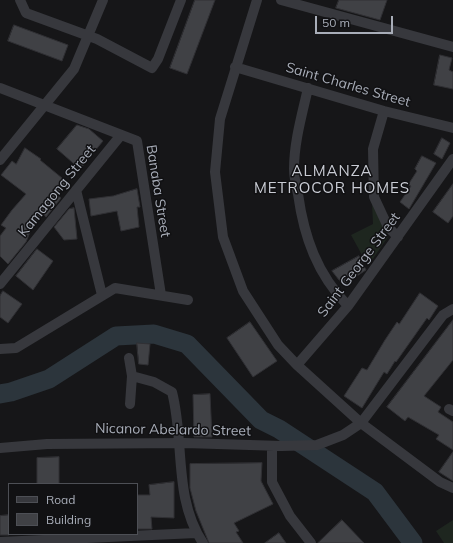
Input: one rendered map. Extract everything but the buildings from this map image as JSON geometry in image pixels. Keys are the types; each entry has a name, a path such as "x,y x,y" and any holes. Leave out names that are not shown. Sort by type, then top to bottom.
{"street":[{"path":"20,0 26,13 88,35 152,68 158,59 181,0"},
{"path":"0,160 74,69 103,0"},
{"path":"257,0 220,119 215,172 223,237 243,291 278,345 297,365 361,423 440,482 453,488"},
{"path":"281,0 453,47"},
{"name":"Saint Charles Street","path":"235,67 384,111 453,128"},
{"name":"Banaba Street","path":"0,88 45,104 137,141 161,295"},
{"path":"308,88 298,134 294,170 301,218 315,262 334,291 348,306"},
{"path":"384,111 373,149 374,197 388,227 398,237"},
{"name":"Kamagong Street","path":"0,284 121,135"},
{"name":"Saint George Street","path":"297,365 348,306 453,159"},
{"path":"76,190 102,295"},
{"path":"0,349 16,348 115,288 188,300"},
{"name":"Nicanor Abelardo Street","path":"0,448 47,444 180,443 272,446 317,445 344,435 361,423 444,315 453,309"},
{"path":"129,358 132,376 130,404"},
{"path":"132,376 154,382 172,392 180,443 183,491 196,533 202,543"},
{"path":"272,446 272,482 290,516 311,543"},
{"path":"0,542 196,533"}],"shaded area":[{"path":"372,204 388,237 368,266 351,235 373,224"},
{"path":"453,520 453,543 444,543 436,531"}],"waterway":[{"path":"0,394 11,392 49,379 116,336 154,334 187,344 261,420 279,429 375,492 413,543"}],"district":[{"name":"ALMANZA METROCOR HOMES","path":"332,180"}]}
